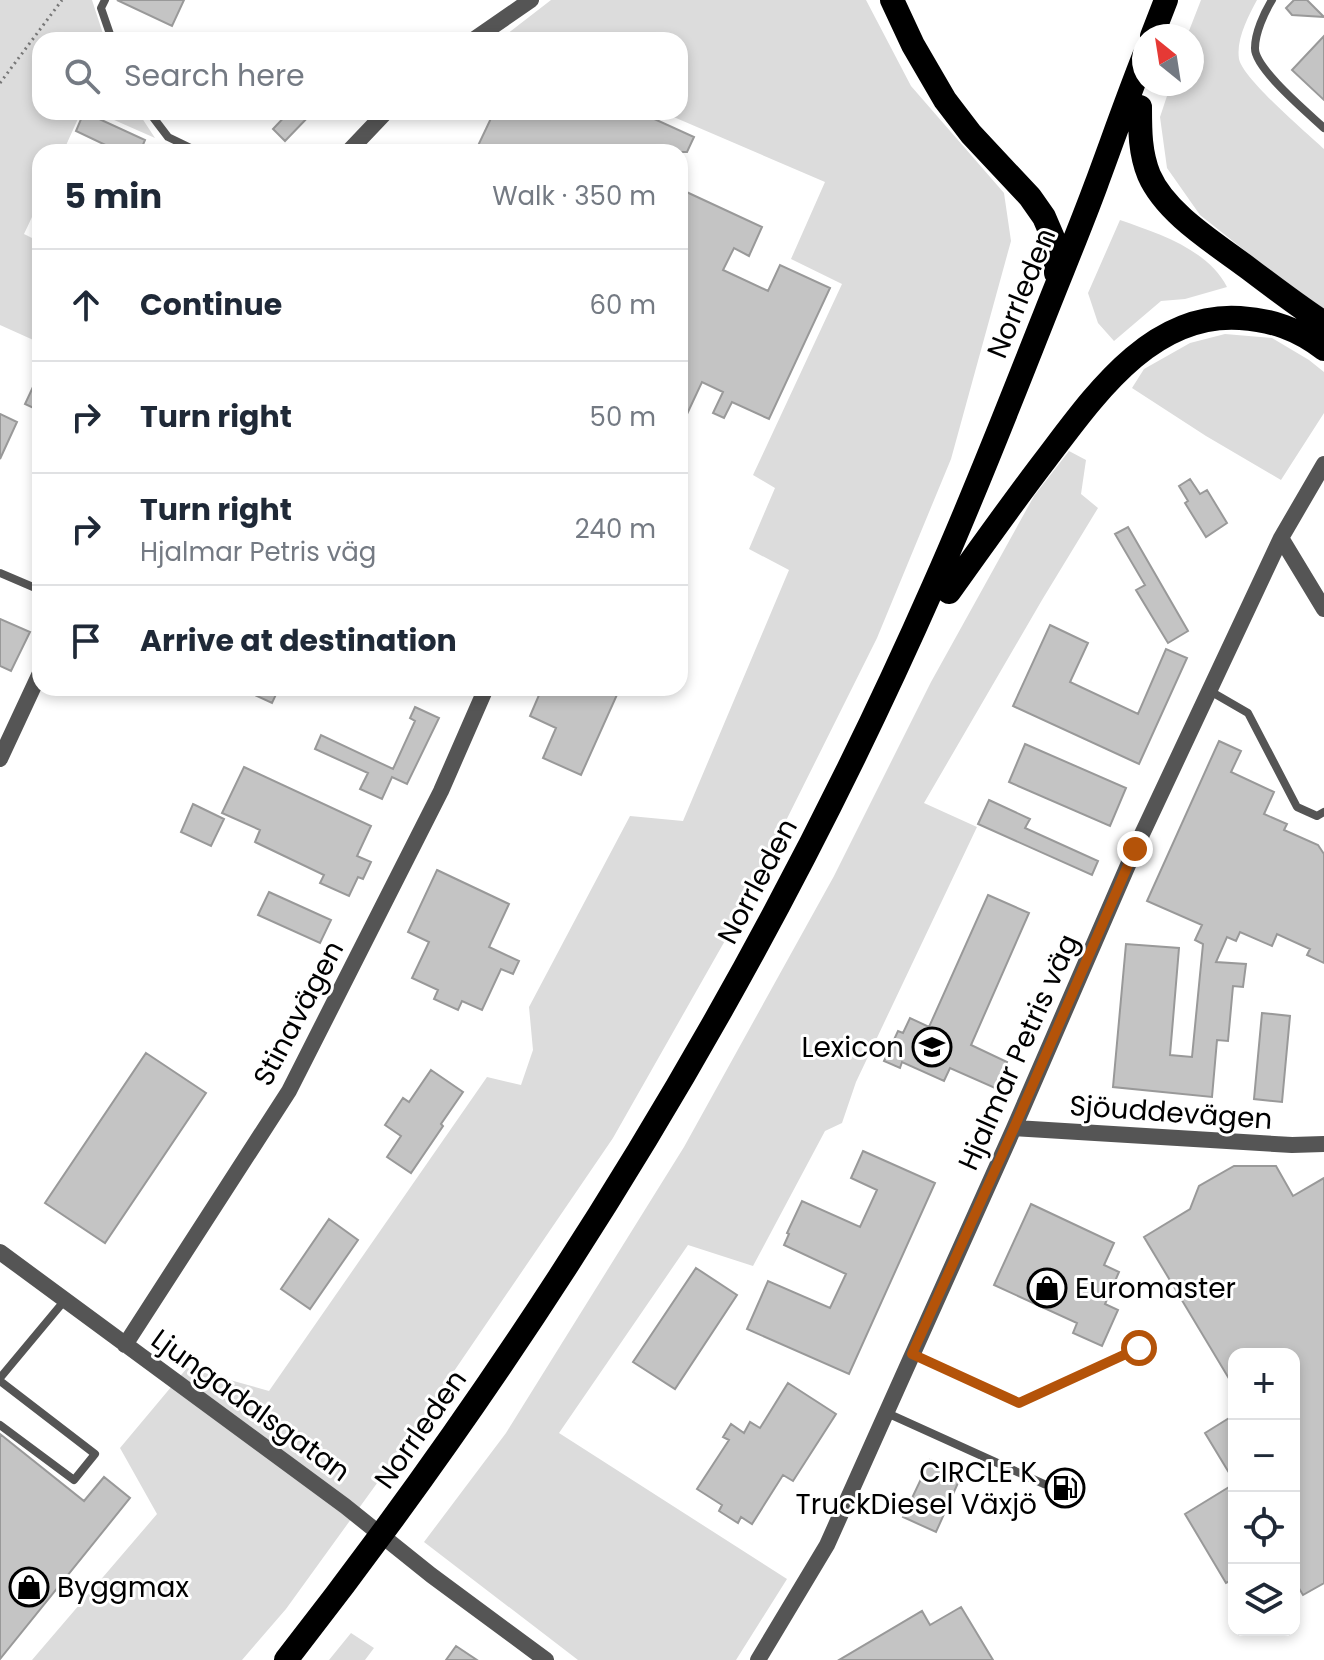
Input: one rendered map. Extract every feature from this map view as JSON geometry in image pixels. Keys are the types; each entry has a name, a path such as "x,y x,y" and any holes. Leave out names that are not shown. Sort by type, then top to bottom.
{"highway":[{"path":"892,0 913,45 945,100 971,134 1030,197 1051,229 1057,259 1053,293"},
{"path":"1157,24 1166,0"},
{"path":"1173,24 1182,0"},
{"name":"Norrleden","path":"286,1660 453,1436 526,1329 645,1139 754,952 843,779 934,586 987,461 1132,89"},
{"name":"Norrleden","path":"305,1660 356,1596 466,1444 594,1253 707,1066 817,864 875,750 949,592 1015,434 1144,96"},
{"path":"1140,107 1142,153 1159,192 1193,227 1324,323"},
{"path":"949,592 1076,419 1118,372 1157,341 1194,323 1237,318 1280,324 1324,349"}],"street":[{"path":"485,32 531,0"},
{"path":"356,144 378,120"},
{"name":"Hjalmar Petris väg","path":"758,1660 827,1545 1135,849 1281,538 1324,464"},
{"path":"1281,538 1324,609"},
{"path":"0,759 32,690"},
{"name":"Stinavägen","path":"125,1345 289,1091 441,791 483,696"},
{"name":"Sjöuddevägen","path":"1014,1128 1292,1145 1324,1144"},
{"name":"Ljungadalsgatan","path":"0,1252 345,1506 431,1575 546,1660"}],"lane":[{"path":"105,0 101,8 109,32"},
{"path":"1272,0 1259,29 1254,50 1263,69 1324,128"},
{"path":"155,120 168,137 182,144"},
{"path":"0,573 32,587"},
{"path":"1209,691 1248,713 1297,807 1317,816 1324,812"},
{"path":"0,1425 74,1480 95,1454 0,1379 65,1300"},
{"path":"912,1354 1019,1403 1139,1348"},
{"path":"886,1412 1044,1484"}],"path":[{"path":"38,32 62,0"},
{"path":"0,83 32,40"}],"shaded area":[{"path":"0,0 92,0 102,32 32,32 32,120 77,120 67,144 32,144 32,217 24,234 32,238 32,339 0,325"},
{"path":"551,0 866,0 911,86 1004,193 1011,241 951,459 877,638 735,923 613,1138 388,1468 286,1609 242,1660 32,1660 157,1514 120,1448 187,1368 269,1391 487,1077 521,1085 533,1050 529,1007 630,816 683,821 789,570 749,549 775,488 753,475 842,284 791,259 825,182 681,120 688,120 688,32 510,32"},
{"path":"1201,0 1257,0 1241,36 1239,59 1243,68 1263,92 1324,149 1324,309 1200,215 1167,168 1160,117 1167,96 1204,96 1204,24 1192,24"},
{"path":"114,120 143,120 155,138"},
{"path":"1120,220 1165,237 1195,253 1207,262 1227,287 1185,299 1161,301 1114,341 1098,323 1088,293"},
{"path":"1225,334 1272,338 1324,372 1324,413 1281,480 1132,388 1144,369 1190,343"},
{"path":"1069,451 1086,460 1081,494 1098,508 924,803 977,827 856,1082 842,1123 825,1131 753,1266 688,1245 559,1433 787,1579 736,1660 578,1660 424,1542 506,1433 684,1147 834,876 931,682 1034,496"},
{"path":"351,1633 374,1648 365,1660 329,1660"}],"building":[{"path":"117,0 184,0 172,26"},
{"path":"1294,0 1307,0 1324,17 1292,15 1286,8"},
{"path":"1324,36 1324,100 1292,70"},
{"path":"81,120 101,120 145,140 143,144 103,144 76,131"},
{"path":"281,120 305,120 285,141 273,129"},
{"path":"490,120 657,120 694,137 688,150 688,144 479,144"},
{"path":"688,193 762,227 749,256 734,248 723,270 768,291 780,265 830,288 769,419 732,402 724,418 713,413 723,392 702,382 688,412"},
{"path":"32,389 32,407 25,404"},
{"path":"0,414 17,422 0,459"},
{"path":"1190,479 1200,494 1207,490 1227,523 1206,537 1185,503 1188,501 1179,486"},
{"path":"1128,527 1188,631 1168,643 1136,590 1145,585 1115,534"},
{"path":"0,619 30,632 11,671 0,666"},
{"path":"1050,625 1088,643 1070,682 1138,714 1166,649 1187,658 1139,764 1013,706"},
{"path":"257,696 275,696 272,703"},
{"path":"539,696 616,696 581,775 543,758 556,728 530,716"},
{"path":"415,707 439,718 407,784 392,777 382,799 360,789 368,773 315,749 321,735 393,769 415,721 410,718"},
{"path":"1219,741 1241,751 1231,772 1274,792 1264,814 1287,824 1284,830 1318,845 1324,854 1324,963 1307,955 1310,949 1277,934 1272,946 1240,932 1236,941 1227,937 1216,962 1246,964 1243,987 1233,986 1228,1041 1217,1040 1212,1097 1113,1087 1126,944 1179,948 1170,1055 1192,1057 1203,944 1195,940 1202,925 1147,901"},
{"path":"1025,744 1126,788 1110,826 1009,782"},
{"path":"244,767 371,826 357,856 371,862 363,879 358,877 349,896 320,883 324,875 255,842 260,830 222,813"},
{"path":"989,800 1030,819 1025,828 1098,861 1092,875 978,824"},
{"path":"193,804 224,819 211,846 181,832"},
{"path":"437,870 509,904 489,947 519,961 513,974 501,969 482,1010 462,1001 458,1010 434,999 438,990 412,978 429,942 408,932"},
{"path":"269,892 331,920 320,943 258,915"},
{"path":"988,895 1029,913 971,1045 1007,1062 995,1088 950,1068 944,1081 902,1062 900,1068 884,1061 898,1031 903,1033 910,1018 929,1027"},
{"path":"1262,1013 1290,1016 1282,1102 1254,1099"},
{"path":"146,1053 206,1093 105,1243 45,1203"},
{"path":"431,1070 463,1092 411,1173 387,1157 401,1136 385,1125 403,1098 409,1102"},
{"path":"863,1151 935,1183 849,1374 747,1329 768,1281 830,1308 846,1274 784,1245 802,1201 860,1227 877,1190 851,1178"},
{"path":"1234,1166 1276,1166 1293,1196 1324,1178 1324,1583 1303,1595 1300,1590 1300,1348 1228,1348 1228,1377 1144,1237 1190,1209 1199,1186"},
{"path":"1031,1204 1114,1243 1104,1265 1119,1272 1105,1304 1118,1310 1102,1346 1073,1333 1077,1323 994,1285"},
{"path":"329,1219 358,1240 310,1309 281,1289"},
{"path":"696,1268 737,1295 675,1389 633,1362"},
{"path":"788,1383 836,1414 793,1481 783,1475 752,1524 741,1517 738,1523 719,1511 722,1505 697,1489 729,1440 723,1437 731,1424 744,1433 750,1422 760,1428"},
{"path":"1228,1419 1228,1471 1205,1433"},
{"name":"Byggmax","path":"0,1434 84,1501 104,1477 130,1498 0,1659"},
{"path":"930,1460 962,1474 936,1532 903,1517"},
{"path":"1228,1488 1228,1582 1226,1583 1185,1514"},
{"path":"961,1607 993,1660 839,1660 922,1611 930,1625"},
{"path":"456,1646 477,1660 446,1660"}],"place":[{"name":"Lexicon","path":"932,1047"},
{"name":"Euromaster","path":"1047,1288"},
{"name":"CIRCLE K TruckDiesel Växjö","path":"1065,1488"},
{"name":"Byggmax","path":"29,1587"}],"route":[{"path":"1135,849 912,1354 1019,1403 1139,1348"}]}
